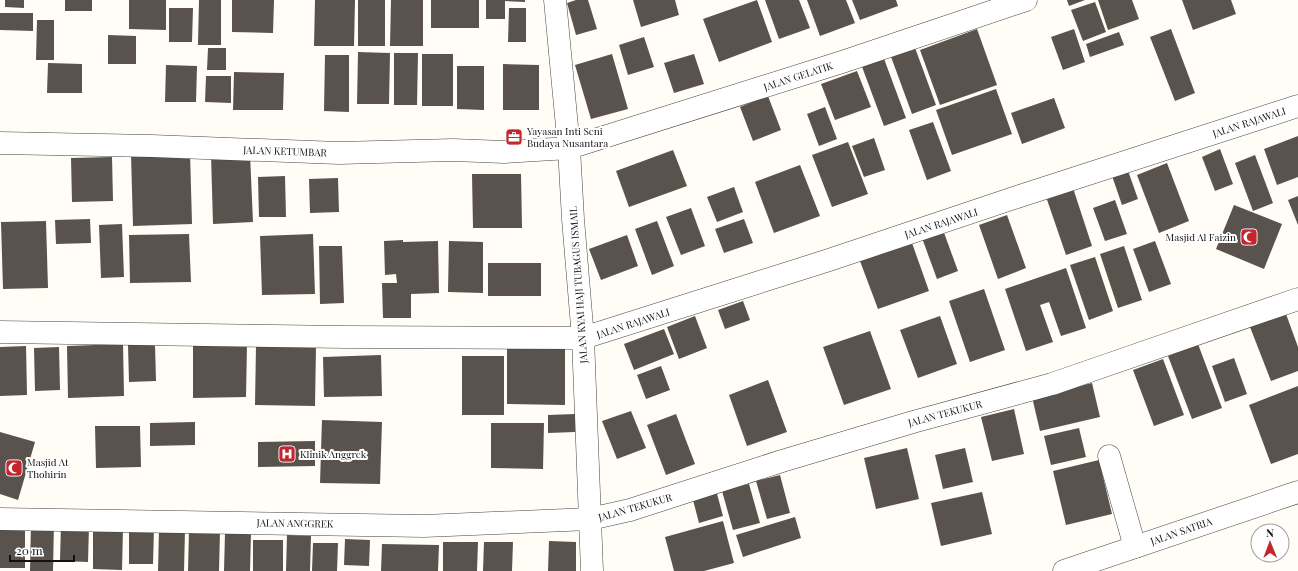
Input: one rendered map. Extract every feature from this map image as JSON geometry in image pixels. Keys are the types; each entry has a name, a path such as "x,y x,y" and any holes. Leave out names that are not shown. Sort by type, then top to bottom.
{"street":[{"name":"JALAN KYAI HAJI TUBAGUS ISMAIL","path":"555,0 569,148 573,219 584,338 592,571"},
{"name":"JALAN GELATIK","path":"569,148 842,62 1026,0"},
{"name":"JALAN RAJAWALI","path":"0,332 346,337 584,338 829,260 1298,106"},
{"name":"JALAN KETUMBAR","path":"0,142 339,153 453,150 504,152 569,148"},
{"name":"JALAN TEKUKUR","path":"590,519 630,510 891,428 1052,384 1298,299"},
{"path":"1110,456 1135,547"},
{"name":"JALAN SATRIA","path":"1064,571 1298,492"},
{"name":"JALAN ANGGREK","path":"0,519 424,526 590,519"}],"building":[{"path":"5,0 24,0 24,8 5,7"},
{"path":"65,0 92,0 92,11 65,11"},
{"path":"129,0 166,0 166,30 129,29"},
{"path":"199,0 221,0 221,45 198,45"},
{"path":"232,0 274,0 273,33 232,32"},
{"path":"315,0 355,0 354,46 314,46"},
{"path":"358,0 385,0 385,46 358,46"},
{"path":"391,0 423,0 423,46 390,46"},
{"path":"431,0 479,0 479,28 431,28"},
{"path":"486,0 525,0 525,2 505,1 505,19 486,19"},
{"path":"576,0 588,0 597,29 576,35 567,3"},
{"path":"633,0 675,0 679,15 641,27"},
{"path":"757,0 772,42 719,62 703,19"},
{"path":"765,0 799,0 810,28 779,39"},
{"path":"807,0 846,0 855,23 820,36"},
{"path":"852,0 896,0 898,6 860,20"},
{"path":"1067,0 1085,0 1069,6"},
{"path":"1098,0 1132,0 1139,19 1108,30"},
{"path":"1182,0 1231,0 1236,14 1193,30"},
{"path":"1095,2 1106,32 1083,41 1071,10"},
{"path":"169,8 193,8 192,42 169,42"},
{"path":"509,8 526,8 526,42 508,42"},
{"path":"0,13 33,13 33,31 0,30"},
{"path":"37,20 54,20 54,60 36,60"},
{"path":"977,29 997,85 940,105 920,50"},
{"path":"1074,29 1085,62 1063,70 1051,37"},
{"path":"1171,29 1195,93 1175,101 1150,37"},
{"path":"1119,32 1124,45 1090,57 1086,44"},
{"path":"108,35 136,36 136,64 108,64"},
{"path":"644,37 654,67 628,75 619,45"},
{"path":"914,45 936,105 912,114 890,54"},
{"path":"208,48 226,48 226,70 207,70"},
{"path":"358,52 390,53 389,104 357,104"},
{"path":"394,53 418,53 417,105 394,105"},
{"path":"422,54 453,54 453,106 422,106"},
{"path":"612,54 628,109 591,119 575,65"},
{"path":"694,54 704,84 674,93 664,63"},
{"path":"325,55 349,55 349,112 324,111"},
{"path":"883,56 906,118 884,126 861,64"},
{"path":"48,63 82,64 82,93 47,93"},
{"path":"503,64 539,65 539,110 503,110"},
{"path":"166,65 197,66 196,102 165,102"},
{"path":"457,66 484,66 484,110 457,109"},
{"path":"857,71 871,107 835,120 821,84"},
{"path":"234,72 284,73 283,110 233,110"},
{"path":"206,76 231,76 231,103 205,102"},
{"path":"996,89 1012,134 952,155 936,110"},
{"path":"768,96 781,130 753,141 740,107"},
{"path":"1054,98 1065,128 1022,144 1011,113"},
{"path":"825,107 837,139 819,146 807,114"},
{"path":"933,122 951,171 927,180 909,130"},
{"path":"1298,136 1298,177 1277,185 1264,149"},
{"path":"874,138 885,170 864,177 852,146"},
{"path":"848,142 868,194 832,207 812,155"},
{"path":"1220,149 1233,184 1215,191 1202,157"},
{"path":"673,150 687,186 629,207 616,171"},
{"path":"190,152 192,224 133,226 131,154"},
{"path":"250,154 253,222 213,224 211,155"},
{"path":"1255,155 1273,203 1253,211 1235,163"},
{"path":"112,157 113,201 72,202 71,158"},
{"path":"1167,163 1189,221 1159,233 1137,175"},
{"path":"800,165 820,216 774,233 755,182"},
{"path":"1126,165 1138,199 1122,205 1110,170"},
{"path":"472,174 521,174 522,228 473,228"},
{"path":"285,176 286,217 259,217 258,177"},
{"path":"338,178 339,212 310,213 309,179"},
{"path":"1071,182 1092,246 1066,255 1044,191"},
{"path":"734,187 743,212 717,222 707,197"},
{"path":"1298,196 1298,225 1288,200"},
{"path":"1115,200 1127,234 1105,241 1093,208"},
{"name":"Masjid Al Faizin","path":"1234,205 1282,224 1264,269 1216,249"},
{"path":"691,208 705,246 681,255 666,217"},
{"path":"1007,215 1026,268 998,279 979,225"},
{"path":"90,219 91,243 56,244 55,220"},
{"path":"744,219 753,243 724,253 715,229"},
{"path":"46,221 48,288 3,289 1,222"},
{"path":"657,221 674,266 652,275 635,229"},
{"path":"122,224 124,277 101,278 99,225"},
{"path":"943,230 958,271 937,279 922,238"},
{"path":"189,234 191,282 130,283 129,235"},
{"path":"313,234 315,294 262,295 260,236"},
{"path":"627,235 638,266 601,280 589,249"},
{"path":"403,240 403,242 438,241 439,293 411,294 411,318 383,318 382,283 397,283 396,274 385,275 384,241"},
{"path":"449,241 483,242 483,293 448,292"},
{"path":"1155,241 1171,284 1149,292 1133,249"},
{"path":"912,243 929,291 878,309 860,261"},
{"path":"319,246 342,246 344,303 320,304"},
{"path":"1124,246 1142,300 1118,308 1100,254"},
{"path":"1095,257 1113,311 1089,320 1070,265"},
{"path":"488,263 541,263 541,296 488,296"},
{"path":"1066,268 1086,328 1061,336 1049,302 1040,305 1053,342 1026,351 1005,289"},
{"path":"984,289 1005,350 970,362 949,301"},
{"path":"743,301 750,320 725,329 718,310"},
{"path":"1286,314 1298,347 1298,371 1271,381 1250,327"},
{"path":"695,316 707,348 679,359 667,327"},
{"path":"940,316 957,364 918,378 900,330"},
{"path":"664,329 674,354 634,370 624,344"},
{"path":"870,331 891,389 844,405 823,347"},
{"path":"123,344 124,396 68,398 67,346"},
{"path":"155,344 156,381 129,382 128,345"},
{"path":"193,344 247,344 246,397 193,398"},
{"path":"1198,344 1222,408 1192,419 1168,356"},
{"path":"256,345 316,346 315,406 255,405"},
{"path":"26,346 27,395 0,396 0,347"},
{"path":"59,347 60,390 35,391 34,348"},
{"path":"507,348 565,349 565,405 507,404"},
{"path":"381,355 382,396 324,397 323,357"},
{"path":"462,356 504,356 504,415 462,415"},
{"path":"1234,358 1247,394 1225,402 1212,366"},
{"path":"1163,359 1184,415 1154,426 1133,370"},
{"path":"661,366 670,390 646,399 637,375"},
{"path":"768,380 787,432 747,446 729,395"},
{"path":"1092,383 1100,417 1040,431 1032,397"},
{"path":"1298,386 1298,454 1271,464 1249,405"},
{"path":"1014,409 1024,454 992,461 981,417"},
{"path":"631,411 646,448 617,459 602,421"},
{"path":"575,414 575,432 548,433 548,415"},
{"path":"676,414 695,464 666,475 647,425"},
{"path":"322,420 382,422 380,484 320,483"},
{"path":"195,422 195,445 150,446 150,423"},
{"path":"491,423 544,423 543,469 491,468"},
{"path":"95,426 140,426 141,467 96,468"},
{"path":"1079,428 1086,457 1051,465 1044,436"},
{"name":"Masjid At Thohirin","path":"0,432 35,442 18,500 0,494"},
{"name":"Klinik Anggrek","path":"315,441 315,466 258,467 258,442"},
{"path":"907,448 919,499 876,509 864,458"},
{"path":"965,448 973,482 943,489 935,455"},
{"path":"1099,460 1112,514 1066,525 1053,471"},
{"path":"780,475 790,513 767,519 756,481"},
{"path":"749,484 760,523 733,530 722,491"},
{"path":"716,490 723,516 699,523 692,496"},
{"path":"982,492 992,534 941,546 931,503"},
{"path":"795,517 801,538 743,557 736,535"},
{"path":"31,521 54,522 53,571 30,571"},
{"path":"723,521 734,563 704,571 674,571 665,537"},
{"path":"61,524 89,525 88,562 60,561"},
{"path":"0,526 25,527 25,568 0,568"},
{"path":"93,527 123,528 122,570 93,569"},
{"path":"129,527 154,528 153,564 129,564"},
{"path":"159,529 185,530 184,571 158,571"},
{"path":"189,530 220,531 219,571 188,571"},
{"path":"225,533 251,533 250,571 224,571"},
{"path":"287,535 311,536 310,571 286,571"},
{"path":"345,539 370,540 369,566 344,565"},
{"path":"253,540 283,540 283,571 253,571"},
{"path":"549,541 576,542 576,571 548,571"},
{"path":"443,542 478,542 477,571 443,571"},
{"path":"484,542 513,542 512,571 483,571"},
{"path":"313,543 338,543 337,571 312,571"},
{"path":"382,544 439,545 438,571 381,571"}],"place":[{"name":"Yayasan Inti Seni Budaya Nusantara","path":"514,137"},
{"name":"Masjid Al Faizin","path":"1249,237"},
{"name":"Klinik Anggrek","path":"287,454"},
{"name":"Masjid At Thohirin","path":"14,468"}]}
